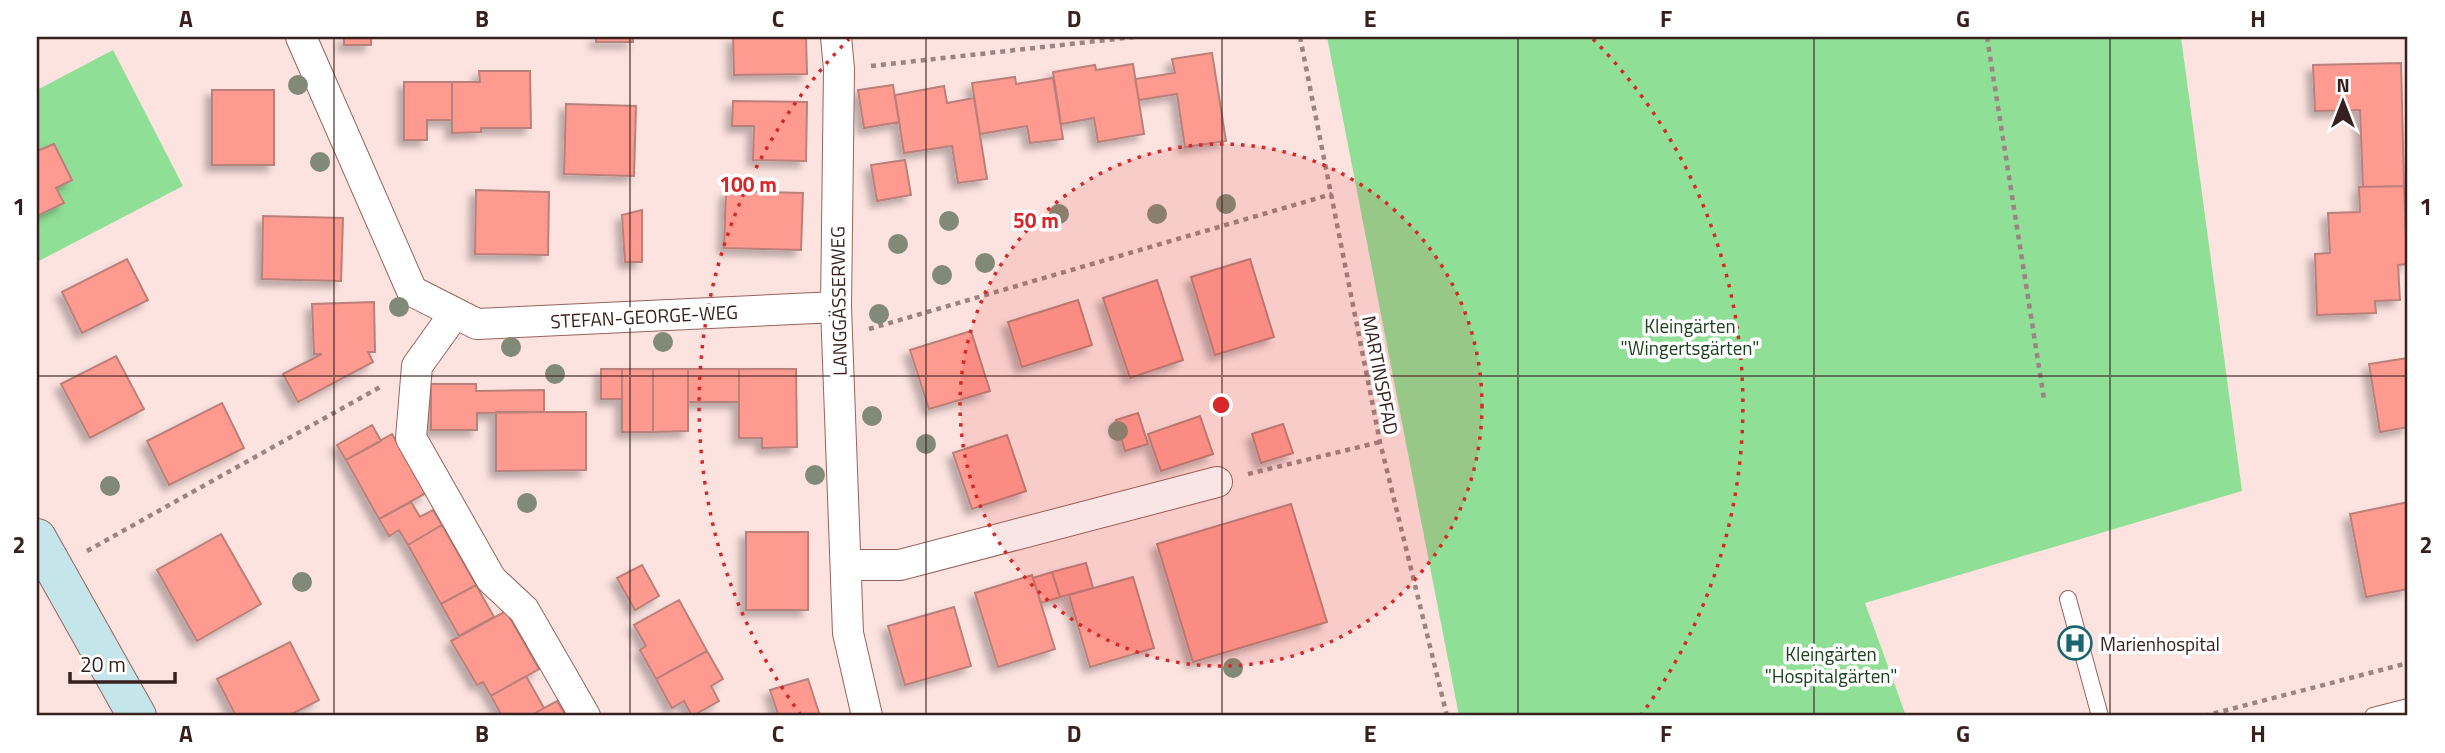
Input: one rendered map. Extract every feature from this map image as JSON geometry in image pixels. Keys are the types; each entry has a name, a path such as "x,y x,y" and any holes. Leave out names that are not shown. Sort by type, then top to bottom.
{"main road":[{"path":"37,538 137,716"}],"street":[{"name":"STEFAN-GEORGE-WEG","path":"301,37 412,291 455,313 477,324 836,307"},
{"name":"LANGGÄSSERWEG","path":"836,37 839,69 836,307 848,634 867,716"},
{"path":"455,313 417,366 411,438 491,579 524,610 585,716"},
{"path":"846,565 900,565 1217,482"}],"lane":[{"path":"2068,598 2101,716"},
{"path":"2374,716 2408,707"}],"path":[{"path":"839,69 1134,37"},
{"name":"MARTINSPFAD","path":"1300,37 1380,442 1447,716"},
{"path":"1987,37 2044,399"},
{"path":"837,338 1332,194"},
{"path":"80,555 417,366"},
{"path":"1217,482 1380,442"},
{"path":"2204,716 2408,663"}],"green space":[{"name":"Kleingärten \"Wingertsgärten\"","path":"1327,37 2181,37 2242,491 1865,603 1906,716 1459,716"},
{"path":"113,50 183,186 37,262 37,90"}],"building":[{"path":"344,37 371,37 371,45 344,45"},
{"path":"596,37 633,37 633,42 596,42"},
{"path":"733,37 806,37 807,74 734,75"},
{"path":"1212,53 1226,141 1185,147 1177,94 1139,100 1135,79 1175,73 1172,59"},
{"path":"2401,63 2404,186 2363,187 2360,110 2315,111 2313,65"},
{"path":"1133,64 1144,134 1098,142 1094,118 1061,124 1053,72 1095,65 1096,70"},
{"path":"479,71 530,71 531,128 481,128 481,132 452,133 452,82 480,82"},
{"path":"1015,77 1016,84 1053,78 1063,139 1030,143 1027,126 980,134 972,83"},
{"path":"404,82 452,82 452,120 427,120 427,140 404,140"},
{"path":"893,85 899,122 864,128 858,90"},
{"path":"944,86 947,103 974,98 987,179 958,183 952,146 904,153 895,95"},
{"path":"212,90 274,90 274,165 212,165"},
{"path":"733,101 807,102 806,161 753,160 754,126 732,126"},
{"path":"566,104 636,106 634,176 564,174"},
{"path":"54,144 72,180 56,188 64,203 37,216 37,151"},
{"path":"905,160 911,195 877,201 871,165"},
{"path":"2404,186 2407,264 2398,265 2400,300 2375,301 2376,313 2317,315 2315,254 2330,253 2328,213 2360,212 2359,187"},
{"path":"476,190 549,192 548,255 475,254"},
{"path":"726,191 803,193 801,250 724,248"},
{"path":"642,210 642,262 625,262 622,215"},
{"path":"263,216 343,218 341,281 262,279"},
{"path":"127,259 148,300 82,333 62,292"},
{"path":"1250,259 1274,337 1215,355 1191,277"},
{"path":"1157,280 1183,360 1130,378 1103,298"},
{"path":"1078,300 1092,345 1022,367 1008,322"},
{"path":"374,302 375,352 368,352 373,362 298,402 283,374 322,354 314,354 312,304"},
{"path":"971,331 990,391 929,409 910,350"},
{"path":"116,356 144,409 90,438 61,384"},
{"path":"2408,358 2408,427 2380,432 2369,364"},
{"path":"601,369 622,369 622,399 601,399"},
{"path":"622,369 653,369 653,432 622,432"},
{"path":"653,369 688,369 688,431 653,432"},
{"path":"688,369 739,369 739,402 688,402"},
{"path":"739,369 796,369 797,447 762,448 762,438 739,438"},
{"path":"431,384 476,384 476,391 544,390 544,412 477,413 477,430 431,430"},
{"path":"222,403 244,448 169,485 147,441"},
{"path":"496,412 586,412 586,470 496,471"},
{"path":"1138,413 1148,444 1125,451 1116,420"},
{"path":"1200,416 1213,454 1161,471 1148,434"},
{"path":"1283,424 1293,453 1261,463 1252,434"},
{"path":"372,425 381,441 346,460 337,445"},
{"path":"392,434 426,493 379,519 346,460"},
{"path":"1007,435 1026,491 972,509 953,453"},
{"path":"411,502 420,517 433,510 442,525 408,545 399,530 389,536 379,519"},
{"path":"2408,502 2408,589 2366,597 2350,514"},
{"path":"1291,504 1327,622 1193,662 1157,544"},
{"path":"442,525 476,585 441,604 408,545"},
{"path":"746,532 808,532 808,610 746,610"},
{"path":"221,534 261,604 197,641 157,570"},
{"path":"1086,563 1093,588 1060,597 1052,572"},
{"path":"642,565 659,596 635,610 617,578"},
{"path":"1052,572 1060,597 1041,603 1033,578"},
{"path":"1032,575 1055,649 998,667 975,593"},
{"path":"1133,577 1154,648 1090,667 1069,595"},
{"path":"476,585 494,617 459,636 441,604"},
{"path":"679,600 707,651 656,679 640,650 646,646 634,625"},
{"path":"954,607 971,666 905,685 888,626"},
{"path":"506,611 539,669 491,696 483,682 477,685 451,641"},
{"path":"290,642 319,700 288,716 236,716 217,679"},
{"path":"707,651 723,679 711,686 719,701 692,716 684,701 672,708 656,679"},
{"path":"526,676 544,708 530,716 502,716 491,696"},
{"path":"808,679 820,716 771,716 778,714 770,690"},
{"path":"557,701 566,716 530,716 544,708"}],"place":[{"name":"Marienhospital","path":"2075,643"}],"park label":[{"name":"Kleingärten \"Hospitalgärten\"","path":"1831,664"}]}
